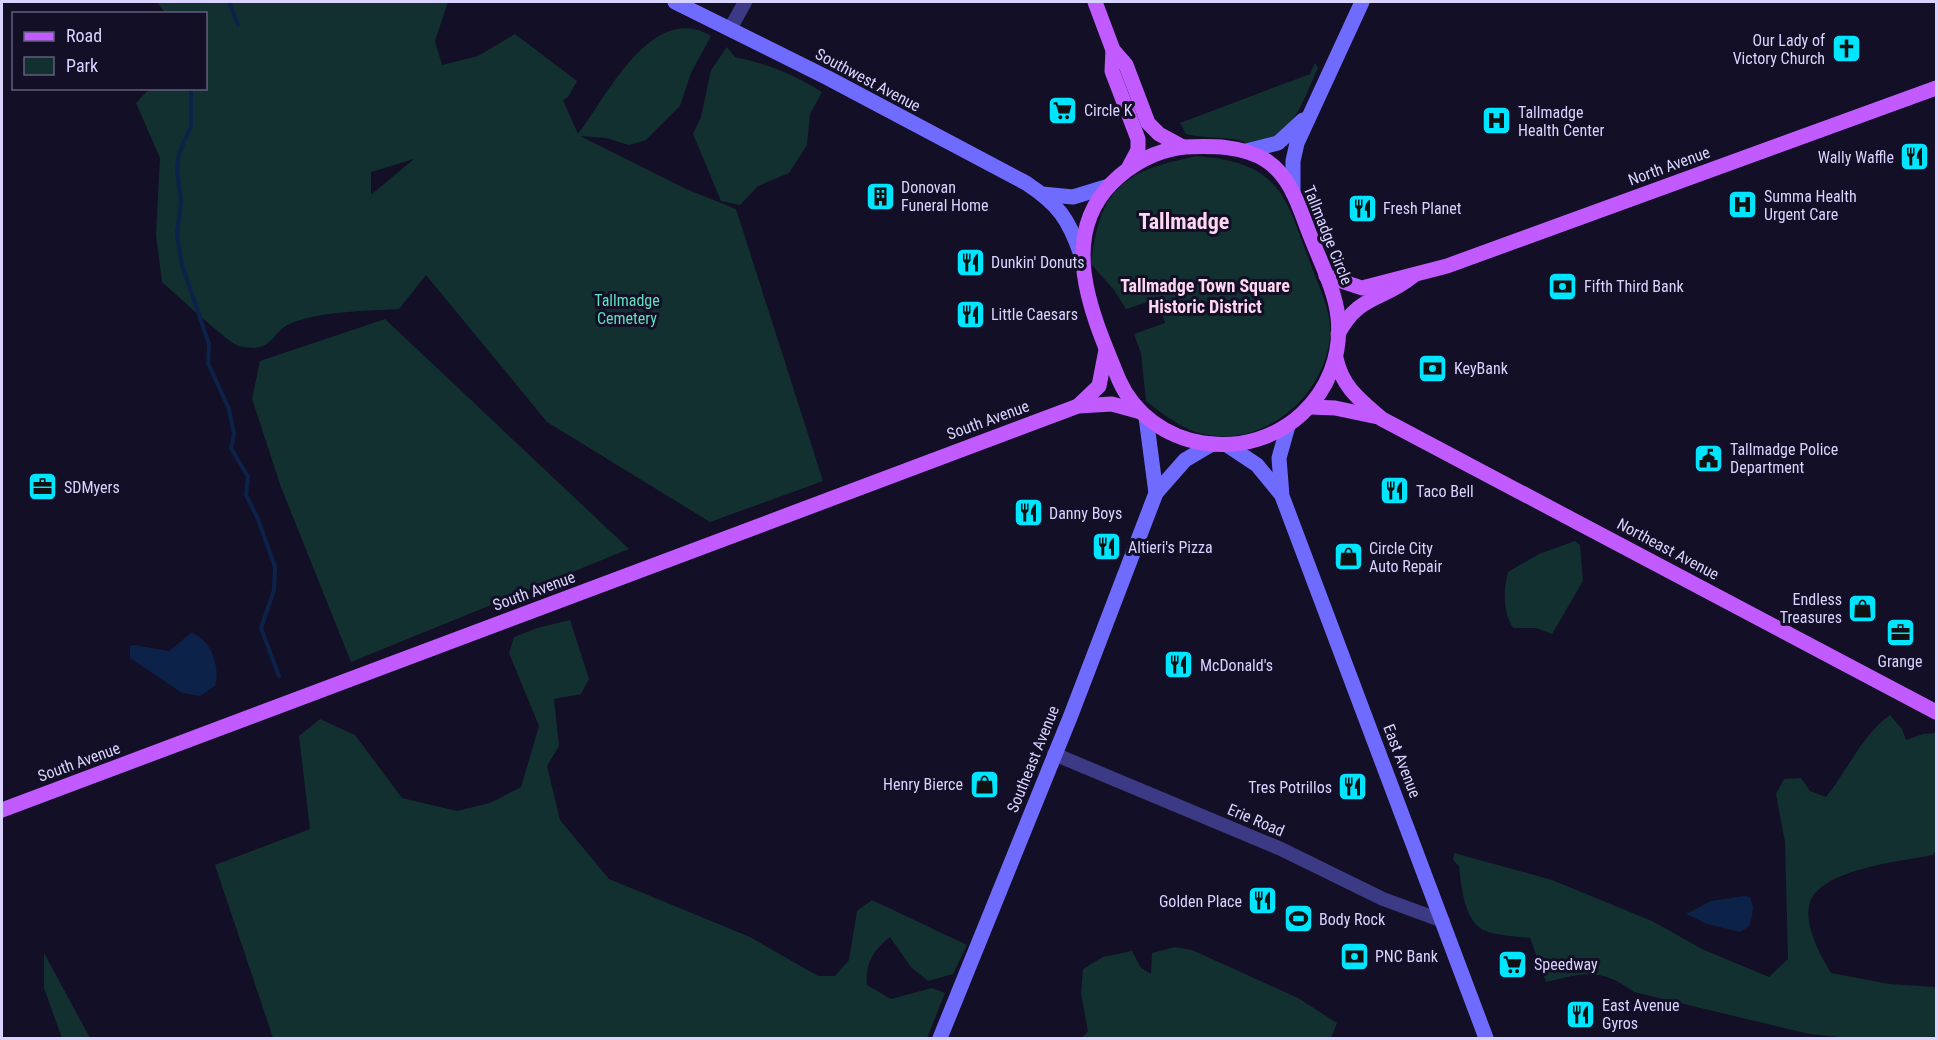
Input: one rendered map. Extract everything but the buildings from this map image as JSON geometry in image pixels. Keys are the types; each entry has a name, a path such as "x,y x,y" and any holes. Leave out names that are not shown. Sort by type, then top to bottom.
{"main road":[{"path":"1095,2 1113,50 1126,65 1150,128 1183,147"},
{"path":"1113,50 1112,71 1138,144 1128,169"},
{"name":"North Avenue","path":"1326,276 1362,288 1453,264 1936,88"},
{"name":"Tallmadge Circle","path":"1183,147 1224,147 1246,151 1274,167 1293,193 1326,276 1336,308 1338,334 1336,358 1327,382 1310,407 1288,426 1260,439 1219,444 1179,437 1143,414 1122,387 1106,348 1085,284 1081,255 1089,218 1109,186 1128,169 1162,151 1183,147"},
{"name":"North Avenue","path":"1338,334 1353,310 1362,303 1398,288 1413,276"},
{"name":"South Avenue","path":"1078,406 1099,386 1106,348"},
{"name":"Northeast Avenue","path":"1336,358 1341,377 1349,391 1382,418 1936,712"},
{"name":"South Avenue","path":"2,810 1078,406 1112,404 1143,414"},
{"name":"Northeast Avenue","path":"1310,407 1348,410 1382,418"}],"street":[{"name":"Southwest Avenue","path":"675,2 828,78 1042,194 1066,217 1081,255"},
{"path":"730,29 745,2"},
{"path":"1293,193 1295,147 1362,2"},
{"path":"1246,151 1278,143 1309,113"},
{"name":"Southwest Avenue","path":"1042,194 1073,196 1109,186"},
{"name":"Southeast Avenue","path":"1143,414 1156,493"},
{"name":"East Avenue","path":"1288,426 1279,458 1282,496 1486,1038"},
{"name":"Southeast Avenue","path":"940,1038 1156,493 1185,460 1219,444"},
{"name":"East Avenue","path":"1219,444 1257,465 1282,496"},
{"name":"Erie Road","path":"1054,754 1281,849 1376,896 1443,921"}],"green space":[{"name":"Tallmadge Cemetery","path":"157,2 448,2 435,41 442,65 478,56 515,34 577,81 568,97 563,100 578,134 617,78 650,42 669,31 689,28 711,36 691,73 680,106 646,140 629,145 606,138 580,136 686,189 736,209 823,481 710,522 547,422 426,275 399,309 346,312 307,318 286,326 266,344 259,347 251,348 233,343 162,282 156,235 160,158 136,103 148,90 207,90 207,12 164,12","holes":["414,159 372,194 371,172"]},
{"path":"727,47 735,57 780,70 822,92 810,114 807,145 789,173 758,186 740,205 721,201 693,134 701,117 711,70"},
{"path":"1315,63 1318,68 1296,115 1279,135 1268,141 1253,144 1233,139 1186,134 1180,123 1310,74"},
{"path":"1197,156 1247,166 1264,176 1277,188 1295,222 1330,320 1330,338 1325,361 1315,382 1284,416 1264,427 1242,434 1219,436 1196,432 1176,422 1146,401 1141,353 1134,334 1165,323 1157,299 1126,309 1114,290 1091,264 1101,217 1109,200 1120,187 1134,176 1151,168"},
{"path":"385,319 629,549 351,662 281,487 252,399 260,361"},
{"path":"1575,541 1580,545 1583,581 1552,634 1536,628 1513,628 1507,615 1505,601 1508,572 1539,554"},
{"path":"570,620 589,679 581,694 554,699 559,746 547,766 560,820 609,879 750,937 818,976 835,976 849,960 857,911 872,900 967,945 953,974 928,981 911,967 890,937 871,958 867,970 867,985 891,999 932,988 945,993 927,1038 273,1038 215,865 310,829 299,736 320,719 355,735 402,798 457,811 490,803 521,787 539,726 509,653 514,637 537,628"},
{"path":"1890,715 1902,729 1906,740 1923,734 1936,733 1936,851 1933,855 1864,868 1830,882 1817,891 1810,902 1809,920 1818,948 1831,973 1889,984 1936,987 1936,1038 1849,1038 1809,1034 1634,992 1601,975 1571,976 1546,982 1530,938 1500,935 1483,930 1468,910 1462,892 1459,866 1453,860 1454,853 1552,880 1652,921 1702,949 1769,977 1788,959 1785,842 1776,794 1784,779 1801,778 1810,791 1826,797 1863,743"},
{"path":"1175,947 1192,950 1298,998 1337,1023 1331,1038 1082,1038 1088,1031 1081,994 1083,969 1103,957 1132,951 1141,968 1151,974 1152,953"},
{"path":"44,953 90,1038 62,1038 44,988"}],"water":[{"path":"191,633 198,636 209,647 217,672 215,686 200,696 182,693 130,658 130,646 169,651"},
{"path":"1750,897 1753,907 1752,917 1749,926 1740,932 1707,924 1686,914 1711,901"}],"waterway":[{"path":"229,2 238,25"},
{"path":"191,90 191,126 179,153 177,171 181,201 177,235 182,265 209,344 208,363 229,409 234,434 231,448 248,477 246,495 258,519 275,567 274,590 261,628 279,676"}],"place":[{"name":"Our Lady of Victory Church","path":"1846,49"},
{"name":"Circle K","path":"1063,110"},
{"name":"Tallmadge Health Center","path":"1497,121"},
{"name":"Wally Waffle","path":"1915,157"},
{"name":"Donovan Funeral Home","path":"880,196"},
{"name":"Summa Health Urgent Care","path":"1743,205"},
{"name":"Fresh Planet","path":"1362,208"},
{"name":"Dunkin' Donuts","path":"970,262"},
{"name":"Fifth Third Bank","path":"1563,286"},
{"name":"Little Caesars","path":"970,314"},
{"name":"KeyBank","path":"1433,368"},
{"name":"Tallmadge Police Department","path":"1709,458"},
{"name":"SDMyers","path":"43,487"},
{"name":"Taco Bell","path":"1395,491"},
{"name":"Danny Boys","path":"1028,513"},
{"name":"Altieri's Pizza","path":"1107,547"},
{"name":"Circle City Auto Repair","path":"1348,557"},
{"name":"Endless Treasures","path":"1863,608"},
{"name":"Grange","path":"1900,633"},
{"name":"McDonald's","path":"1179,665"},
{"name":"Henry Bierce","path":"984,784"},
{"name":"Tres Potrillos","path":"1353,787"},
{"name":"Golden Place","path":"1263,901"},
{"name":"Body Rock","path":"1298,919"},
{"name":"PNC Bank","path":"1354,956"},
{"name":"Speedway","path":"1513,964"},
{"name":"East Avenue Gyros","path":"1581,1014"}],"district":[{"name":"Tallmadge","path":"1184,221"},
{"name":"Tallmadge Town Square Historic District","path":"1205,295"}]}
